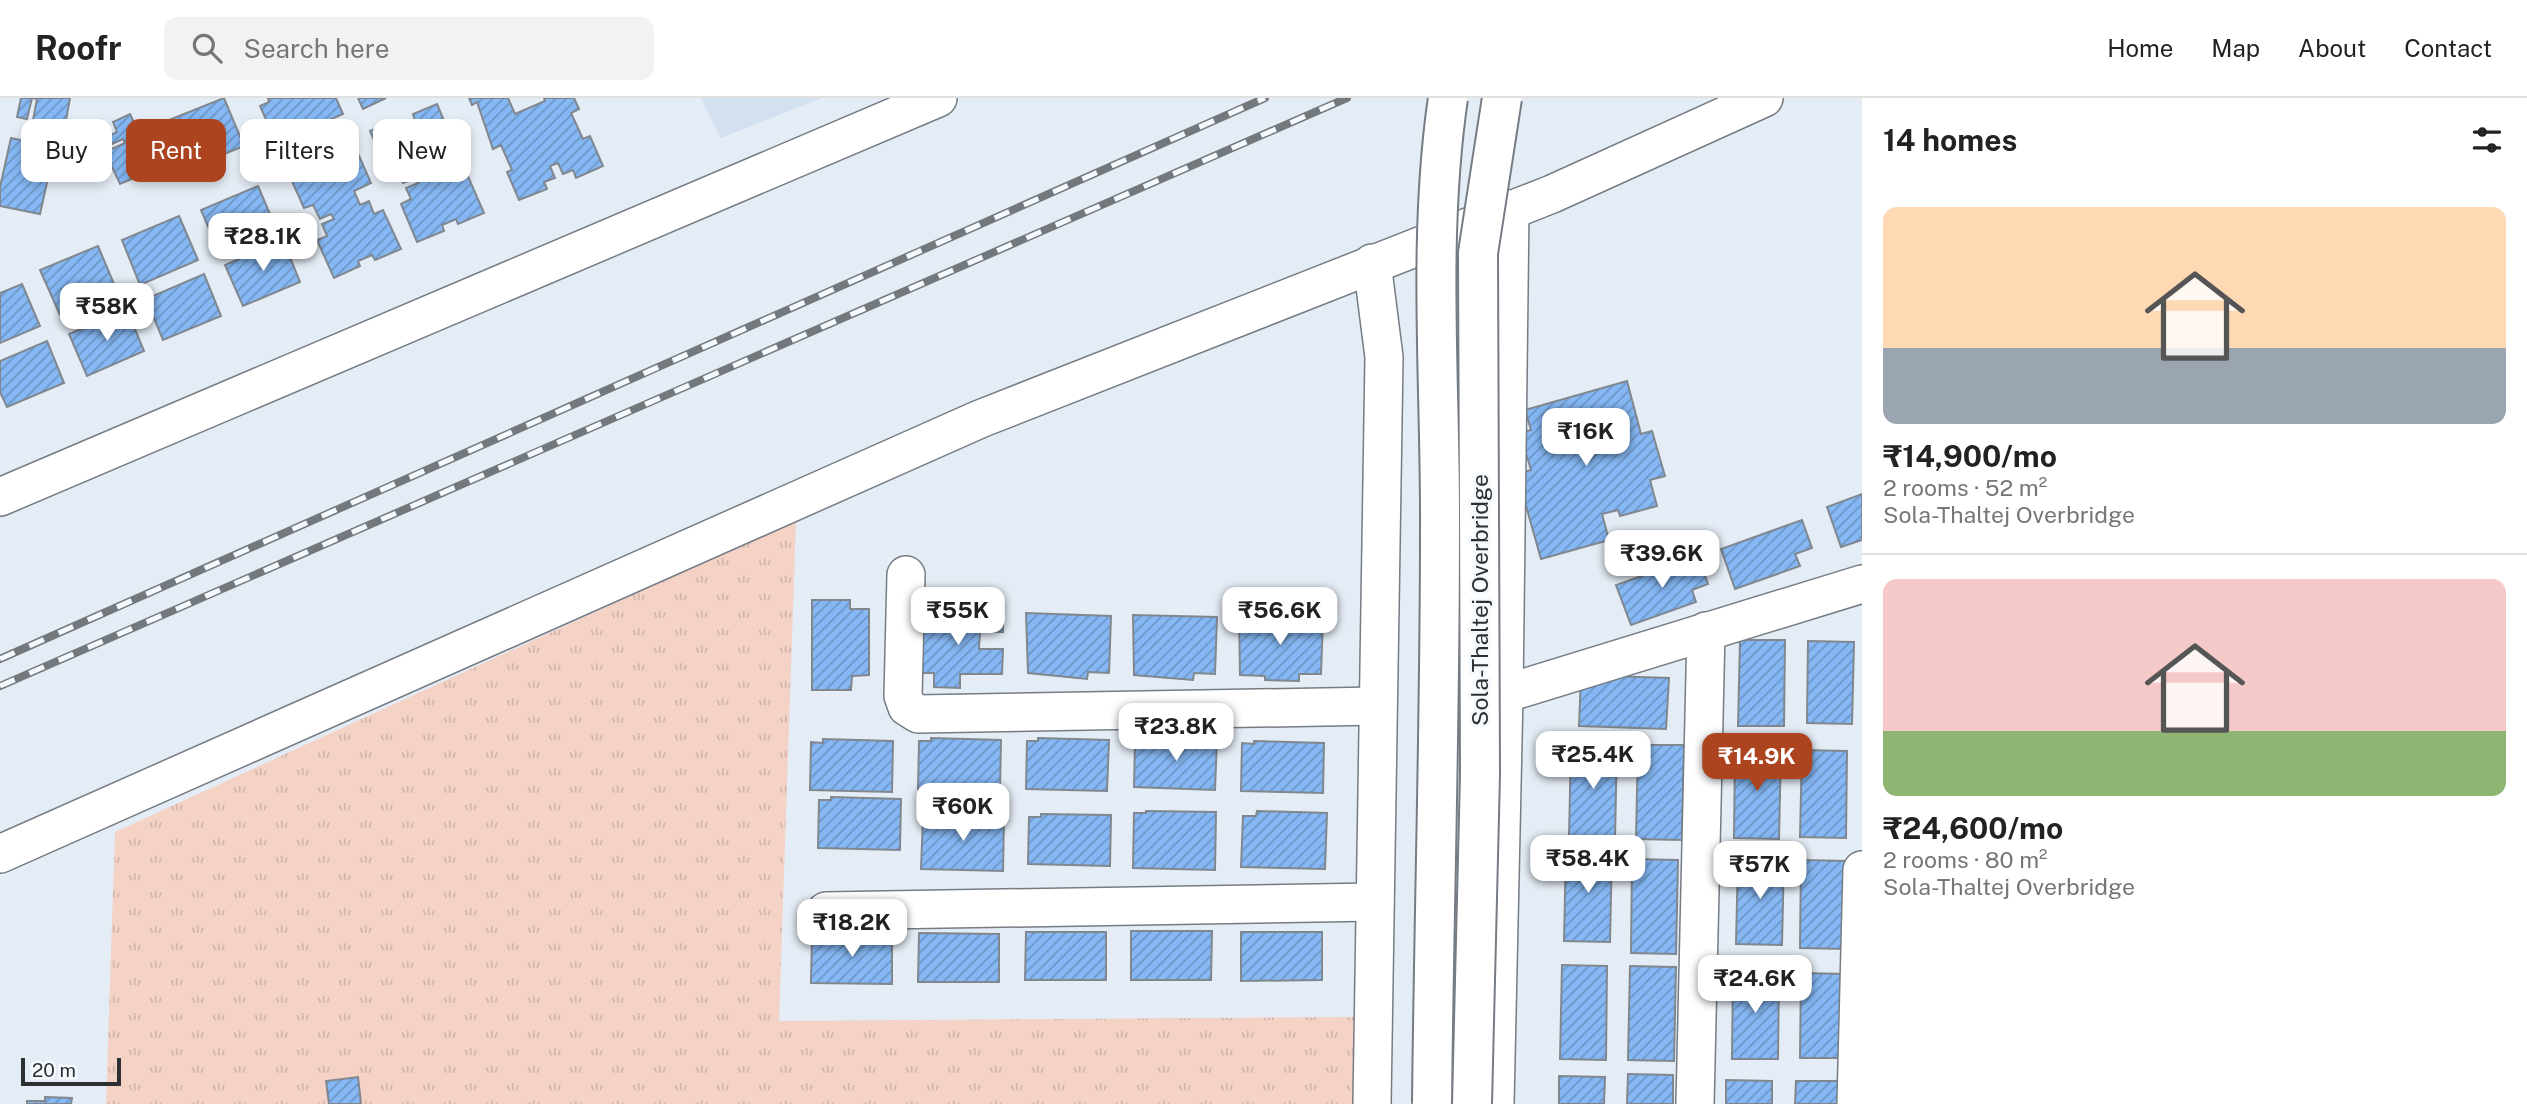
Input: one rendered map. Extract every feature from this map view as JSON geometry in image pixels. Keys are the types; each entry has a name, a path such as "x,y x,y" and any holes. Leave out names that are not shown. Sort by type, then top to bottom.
{"street":[{"path":"0,497 938,98"},
{"name":"Sola-Thaltej Overbridge","path":"1432,1104 1440,533 1437,280 1439,159 1448,98"},
{"name":"Sola-Thaltej Overbridge","path":"1472,1104 1480,774 1478,253 1502,98"},
{"path":"0,853 980,419 1552,194 1764,98"},
{"path":"1495,1104 1504,694 1510,209"},
{"path":"1371,263 1384,357 1372,1104"},
{"path":"906,575 902,696 907,707 918,713 1378,706"},
{"path":"1504,694 1862,584"},
{"path":"1695,1104 1706,631"},
{"path":"1856,1104 1862,870"},
{"path":"826,911 1375,902"}],"shaded area":[{"path":"701,98 822,98 721,138"}],"green space":[{"path":"796,520 779,1021 1358,1017 1356,1104 106,1104 115,832"}],"building":[{"path":"21,98 32,98 27,119 17,117"},
{"path":"32,98 70,98 66,119 33,119 37,99"},
{"path":"224,98 240,136 240,148 226,153 226,119 172,119"},
{"path":"268,98 336,98 343,114 332,119 266,119 260,106 269,102"},
{"path":"358,98 386,98 363,109"},
{"path":"469,98 508,98 515,114 545,101 544,98 574,98 579,109 571,113 583,139 590,136 603,166 576,178 573,170 563,174 558,163 550,166 555,178 544,182 547,189 519,200 507,172 512,170 501,145 493,149 477,102 472,105"},
{"path":"437,104 443,119 414,119 413,114"},
{"path":"130,114 132,119 126,119 126,181 120,184 112,167 112,149 125,143 123,139 112,144 112,134 117,132 113,122"},
{"path":"11,138 21,140 21,182 47,182 40,214 0,206 0,187"},
{"path":"359,156 371,183 354,191 360,205 369,201 374,214 383,210 401,249 375,260 372,255 358,261 360,266 334,278 317,240 327,236 322,224 334,219 331,214 320,219 313,205 304,208 292,182 359,182"},
{"path":"470,182 484,213 458,224 456,219 442,225 444,231 417,242 401,204 411,199 406,188 418,183"},
{"path":"258,186 276,228 219,252 201,210"},
{"path":"179,216 198,260 140,285 122,240"},
{"path":"283,240 300,282 243,306 225,265"},
{"path":"98,246 117,291 60,315 40,270"},
{"path":"204,274 221,316 163,340 146,299"},
{"path":"22,284 40,326 0,343 0,293"},
{"path":"127,310 144,351 87,376 69,334"},
{"path":"47,341 64,383 7,407 0,392 0,361"},
{"path":"1627,381 1641,434 1652,431 1665,476 1650,480 1657,506 1620,516 1618,510 1602,514 1609,540 1541,559 1517,474 1531,470 1520,433 1531,430 1525,410"},
{"path":"1862,494 1862,540 1841,547 1827,507"},
{"path":"1802,520 1812,548 1795,554 1800,566 1735,589 1721,549"},
{"path":"1698,556 1708,584 1692,590 1696,602 1631,625 1616,585"},
{"path":"812,600 850,600 850,609 869,609 869,675 852,676 851,690 812,690"},
{"path":"1026,613 1111,616 1109,673 1088,672 1087,679 1028,673"},
{"path":"921,614 1003,615 1003,632 980,632 979,649 1003,649 1002,674 960,674 960,688 934,687 934,673 920,673"},
{"path":"1133,615 1217,617 1215,674 1194,673 1193,680 1134,675"},
{"path":"1239,615 1323,618 1321,674 1299,674 1299,681 1265,680 1265,676 1240,675"},
{"path":"1740,640 1785,640 1784,726 1738,726"},
{"path":"1808,641 1854,642 1852,724 1807,723"},
{"path":"1581,675 1669,678 1666,729 1579,726"},
{"path":"1146,737 1217,738 1215,790 1134,787 1135,740 1146,740"},
{"path":"931,738 1001,740 1000,791 918,789 919,741 931,741"},
{"path":"1038,738 1109,740 1107,791 1026,789 1027,741 1038,741"},
{"path":"823,739 893,741 892,792 810,790 811,742 823,743"},
{"path":"1254,741 1324,743 1323,793 1241,791 1242,743 1254,744"},
{"path":"1571,744 1617,744 1615,838 1569,837"},
{"path":"1638,745 1684,745 1682,840 1636,839"},
{"path":"1735,747 1781,748 1779,839 1734,838"},
{"path":"1802,750 1847,751 1846,838 1800,837"},
{"path":"831,797 901,799 900,850 818,848 819,800 831,800"},
{"path":"1257,811 1327,813 1325,869 1241,867 1243,816 1256,816"},
{"path":"1216,812 1215,870 1133,868 1134,813"},
{"path":"1041,814 1111,815 1110,866 1028,864 1029,817 1041,817"},
{"path":"934,815 1004,816 1003,871 921,869 923,818 934,818"},
{"path":"1566,848 1612,848 1610,942 1564,941"},
{"path":"1738,857 1784,857 1782,945 1736,944"},
{"path":"1632,859 1678,860 1676,954 1631,953"},
{"path":"1801,860 1847,861 1845,949 1800,948"},
{"path":"1131,931 1212,931 1211,980 1131,980"},
{"path":"1026,932 1106,932 1106,980 1025,980"},
{"path":"1241,932 1322,932 1322,980 1241,981"},
{"path":"919,933 999,934 999,982 918,982"},
{"path":"812,935 892,935 892,984 811,983"},
{"path":"1562,965 1607,966 1606,1060 1560,1059"},
{"path":"1630,966 1676,967 1674,1061 1628,1060"},
{"path":"1733,970 1779,971 1778,1059 1732,1059"},
{"path":"1801,973 1847,974 1845,1058 1800,1058"},
{"path":"1628,1074 1673,1075 1673,1104 1627,1104"},
{"path":"1559,1076 1605,1077 1604,1104 1559,1104"},
{"path":"358,1077 361,1104 329,1104 326,1081"},
{"path":"1726,1080 1772,1081 1772,1104 1726,1104"},
{"path":"1796,1081 1842,1081 1841,1104 1795,1104"},
{"path":"45,1097 72,1098 71,1104 27,1104 27,1101 45,1101"}],"railway":[{"path":"0,659 1265,98"},
{"path":"0,686 1347,98"}]}
